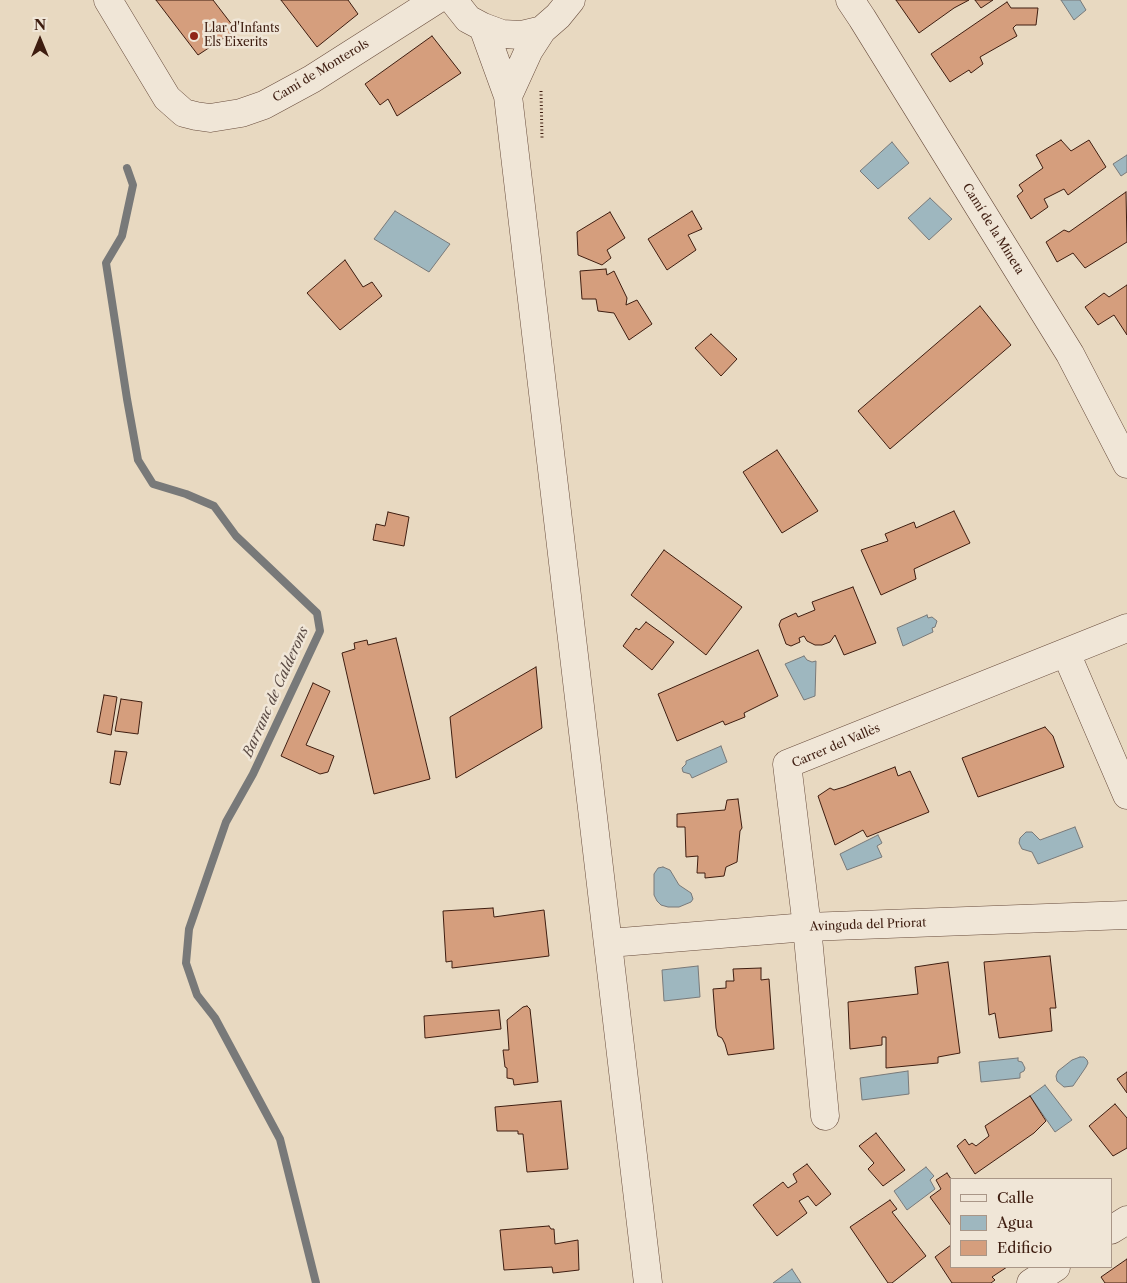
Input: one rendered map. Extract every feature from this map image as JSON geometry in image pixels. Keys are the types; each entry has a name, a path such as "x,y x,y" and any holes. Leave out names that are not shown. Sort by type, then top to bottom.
{"street":[{"name":"Camí de Monterols","path":"108,0 167,98 184,112 210,118 241,113 264,105 312,79 436,0"},
{"path":"453,0 468,19 502,34 521,35 542,30"},
{"path":"508,96 529,50 542,30 558,16 570,0"},
{"name":"Camí de la Mineta","path":"850,0 1070,354 1127,464"},
{"path":"483,27 508,96 648,1283"},
{"name":"Carrer del Vallès","path":"825,1116 807,927 787,764 1127,628"},
{"path":"1066,653 1127,795"},
{"name":"Avinguda del Priorat","path":"609,943 807,927 1127,915"},
{"path":"1112,1229 1127,1220"},
{"path":"1031,1283 1054,1268"}],"path":[{"path":"541,86 543,142"}],"water":[{"path":"1061,0 1080,0 1086,10 1074,20"},
{"path":"892,142 909,163 878,189 860,171"},
{"path":"1127,155 1127,172 1121,176 1113,164"},
{"path":"930,198 952,219 929,240 908,218"},
{"path":"395,211 450,244 429,272 374,239"},
{"path":"927,615 928,618 932,617 937,621 935,627 932,628 933,632 903,646 897,628"},
{"path":"804,656 807,660 816,661 815,696 804,700 785,664"},
{"path":"721,746 727,762 692,778 690,774 683,772 682,768 686,761"},
{"path":"1075,827 1083,847 1038,864 1032,852 1022,849 1019,843 1020,838 1026,832 1032,832 1040,840"},
{"path":"878,835 882,843 877,846 882,857 847,870 840,854"},
{"path":"663,867 670,870 679,885 691,893 693,899 691,902 679,907 668,907 661,905 657,901 654,895 654,874 658,868"},
{"path":"698,966 700,997 664,1001 662,970"},
{"path":"1084,1057 1087,1060 1086,1067 1073,1086 1064,1087 1057,1081 1058,1071 1072,1060"},
{"path":"1018,1058 1018,1061 1022,1062 1025,1068 1020,1073 1020,1078 981,1082 979,1062"},
{"path":"908,1071 909,1094 862,1100 860,1078"},
{"path":"1045,1085 1072,1120 1055,1132 1030,1096"},
{"path":"926,1167 934,1176 930,1180 935,1189 907,1210 894,1191"},
{"path":"792,1269 801,1283 773,1283"}],"building":[{"path":"156,0 213,0 236,30 198,55"},
{"path":"281,0 348,0 358,14 317,47"},
{"path":"896,0 969,0 954,8 919,33"},
{"path":"975,0 993,0 981,8"},
{"path":"1007,2 1011,8 1038,8 1036,25 1016,25 1013,28 1017,36 980,57 983,64 971,73 969,70 950,82 931,54"},
{"path":"432,36 461,73 397,116 388,99 380,105 365,84"},
{"path":"1061,140 1071,151 1089,140 1106,167 1068,195 1064,189 1044,199 1048,207 1031,219 1017,196 1023,191 1019,185 1043,168 1036,155"},
{"path":"1126,192 1127,242 1085,268 1073,253 1057,262 1046,242 1064,230 1069,232"},
{"path":"692,211 702,229 688,235 696,250 667,270 648,239"},
{"path":"610,212 625,238 607,250 611,258 602,265 578,255 577,232"},
{"path":"345,260 363,287 372,282 382,296 340,330 307,293"},
{"path":"606,269 607,275 614,271 627,298 626,305 637,300 652,324 629,340 614,313 598,311 596,299 582,299 580,271"},
{"path":"1127,285 1127,335 1114,315 1098,325 1085,307 1104,293 1109,297"},
{"path":"980,306 1011,345 890,449 858,411"},
{"path":"711,334 737,359 721,376 695,348"},
{"path":"777,450 818,511 782,533 743,472"},
{"path":"954,511 970,543 914,569 916,579 881,595 861,550 888,541 885,534 914,522 916,528"},
{"path":"388,512 409,517 404,546 373,540 376,524 385,526"},
{"path":"664,550 742,607 706,655 631,595"},
{"path":"853,587 876,643 844,655 835,635 830,642 822,645 815,645 807,641 804,636 799,638 800,642 791,646 786,644 779,625 781,620 796,613 798,617 815,610 812,602"},
{"path":"646,622 674,642 652,670 623,646 636,628 639,630"},
{"path":"396,638 430,779 374,794 342,653 355,649 354,643 367,640 368,645"},
{"path":"758,650 778,696 744,713 745,717 725,725 723,721 677,741 658,694"},
{"path":"536,667 542,728 456,778 450,717"},
{"path":"313,683 330,691 306,745 334,756 328,772 320,774 281,756"},
{"path":"104,695 117,697 111,735 97,732"},
{"path":"121,699 142,702 138,734 115,731"},
{"path":"1045,727 1053,736 1064,767 978,797 962,758"},
{"path":"115,751 127,752 120,785 110,783"},
{"path":"895,767 898,776 910,771 929,812 867,837 863,830 835,845 818,796 830,788 834,790 844,787"},
{"path":"738,799 742,828 740,831 737,862 726,867 724,876 705,878 705,873 697,873 698,856 686,857 685,827 677,827 677,814 725,810 727,800"},
{"path":"493,908 494,917 544,910 549,956 452,968 452,961 446,962 443,911"},
{"path":"1050,956 1056,1008 1050,1008 1052,1031 999,1038 995,1013 989,1015 984,962"},
{"path":"948,962 960,1053 938,1057 938,1063 886,1068 886,1037 882,1037 882,1045 850,1049 848,1002 918,994 915,967"},
{"path":"761,968 761,980 769,979 774,1049 728,1055 725,1044 722,1038 718,1036 716,1028 713,989 726,988 726,981 734,981 733,969"},
{"path":"527,1006 530,1009 538,1082 514,1085 513,1079 507,1078 503,1050 509,1050 507,1020"},
{"path":"499,1010 501,1029 425,1038 424,1016"},
{"path":"1127,1072 1127,1093 1117,1079"},
{"path":"1030,1096 1046,1121 1034,1133 975,1174 957,1146 965,1139 969,1145 972,1143 976,1146 989,1136 985,1126"},
{"path":"561,1101 568,1169 527,1172 523,1134 518,1134 518,1131 497,1131 495,1107"},
{"path":"1115,1104 1127,1118 1127,1148 1113,1156 1089,1126"},
{"path":"876,1133 905,1170 883,1186 868,1169 874,1163 859,1146"},
{"path":"807,1164 831,1194 816,1206 808,1196 799,1201 807,1213 777,1236 753,1205 783,1182 788,1188 797,1182 793,1174"},
{"path":"947,1173 950,1178 950,1225 930,1197 941,1189 936,1180"},
{"path":"890,1200 897,1209 892,1212 926,1256 892,1283 888,1283 850,1227"},
{"path":"549,1226 551,1229 554,1229 555,1244 578,1240 579,1270 553,1273 552,1267 504,1270 500,1230"},
{"path":"950,1246 950,1268 1006,1268 992,1277 995,1280 991,1283 952,1283 935,1257"},
{"path":"1127,1259 1127,1283 1105,1283 1101,1277"}],"waterway":[{"name":"Barranc de Calderons","path":"127,168 133,185 122,236 106,263 138,460 153,484 186,494 214,506 236,536 317,613 320,631 253,774 226,822 189,929 186,963 197,995 215,1018 280,1139 316,1283"}],"place":[{"name":"Llar d'Infants Els Eixerits","path":"194,36"}]}
